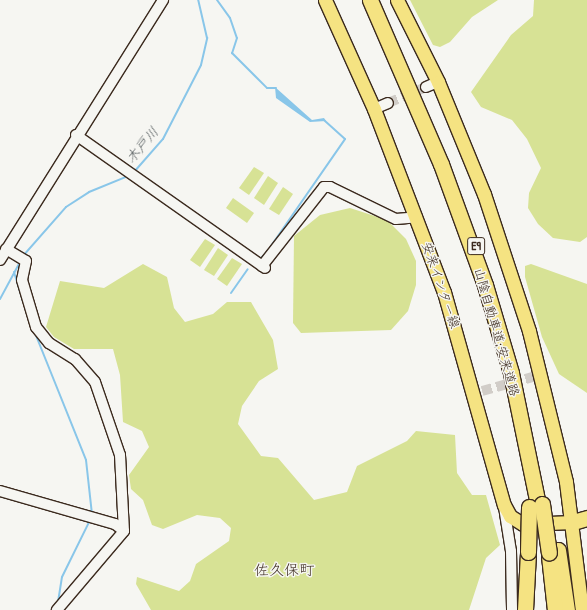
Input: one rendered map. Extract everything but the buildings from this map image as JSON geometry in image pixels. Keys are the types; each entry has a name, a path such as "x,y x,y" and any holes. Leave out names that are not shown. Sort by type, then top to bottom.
{"highway":[{"name":"山陰自動車道;安来道路","path":"370,0 456,205 494,313 520,402"},
{"name":"山陰自動車道;安来道路","path":"374,0 465,216 495,304 520,402"},
{"path":"520,402 539,504 568,610"},
{"path":"525,610 528,552 539,504"},
{"path":"549,610 551,552"},
{"path":"551,552 555,610"}],"main road":[{"name":"安来インター線","path":"326,0 374,109 417,216 478,392 504,505 510,516 522,524 582,521"},
{"path":"397,0 432,84 484,194 582,521 582,610"}],"street":[{"path":"0,260 76,136 164,0"},
{"path":"374,109 388,103"},
{"path":"76,136 143,180 264,267 324,188 330,187 396,219 417,216"},
{"path":"6,249 22,259 23,284 36,327 49,343 75,358 95,382 120,455 124,531 57,610"},
{"path":"0,492 114,524 124,531"},
{"path":"504,505 511,551 512,610"}],"green space":[{"path":"410,0 498,0 472,17 450,42 440,47 433,45"},
{"path":"534,0 587,0 587,237 580,242 553,238 538,224 528,208 529,193 541,168 527,139 512,120 481,107 471,92 511,35 533,16"},
{"path":"254,167 264,173 249,195 239,188"},
{"path":"268,176 278,183 264,205 254,198"},
{"path":"283,187 293,194 279,215 269,209"},
{"path":"233,198 254,213 247,223 226,208"},
{"path":"350,208 387,220 406,239 416,261 416,285 408,311 391,330 301,333 293,323 294,236 320,215"},
{"path":"205,239 215,245 200,267 190,260"},
{"path":"218,248 228,255 214,276 204,270"},
{"path":"232,258 242,264 227,286 217,279"},
{"path":"143,264 167,277 174,308 185,322 213,314 227,302 251,302 273,340 278,369 259,381 242,406 238,424 261,456 278,458 314,500 347,492 357,466 407,441 416,431 455,435 457,473 472,495 486,495 500,545 486,558 469,610 151,610 136,584 137,577 179,591 190,581 196,564 229,541 231,528 220,518 197,515 163,529 152,525 143,500 131,489 129,475 149,447 142,431 123,422 120,375 113,349 74,349 54,337 46,327 60,281 104,288"},
{"path":"531,264 587,284 587,393 559,374 542,337 525,277 525,266"}],"water":[{"path":"275,87 312,120 324,118 326,121 310,122 276,98"}],"waterway":[{"name":"木戸川","path":"134,172 163,139 201,65 207,38 198,0"},
{"path":"217,0 230,18 237,38 232,53 267,88 276,88"},
{"path":"271,246 345,139 324,120"},
{"name":"木戸川","path":"23,256 66,207 89,192 128,176"},
{"path":"260,259 269,250"},
{"name":"木戸川","path":"0,299 20,262"},
{"path":"231,293 248,269"},
{"path":"14,272 23,301"},
{"path":"35,333 86,460 92,514"},
{"path":"58,602 62,577 90,520"}],"tunnel":[{"path":"388,103 426,87"},
{"path":"482,391 533,377"}],"district":[{"name":"佐久保町","path":"284,570"}]}
